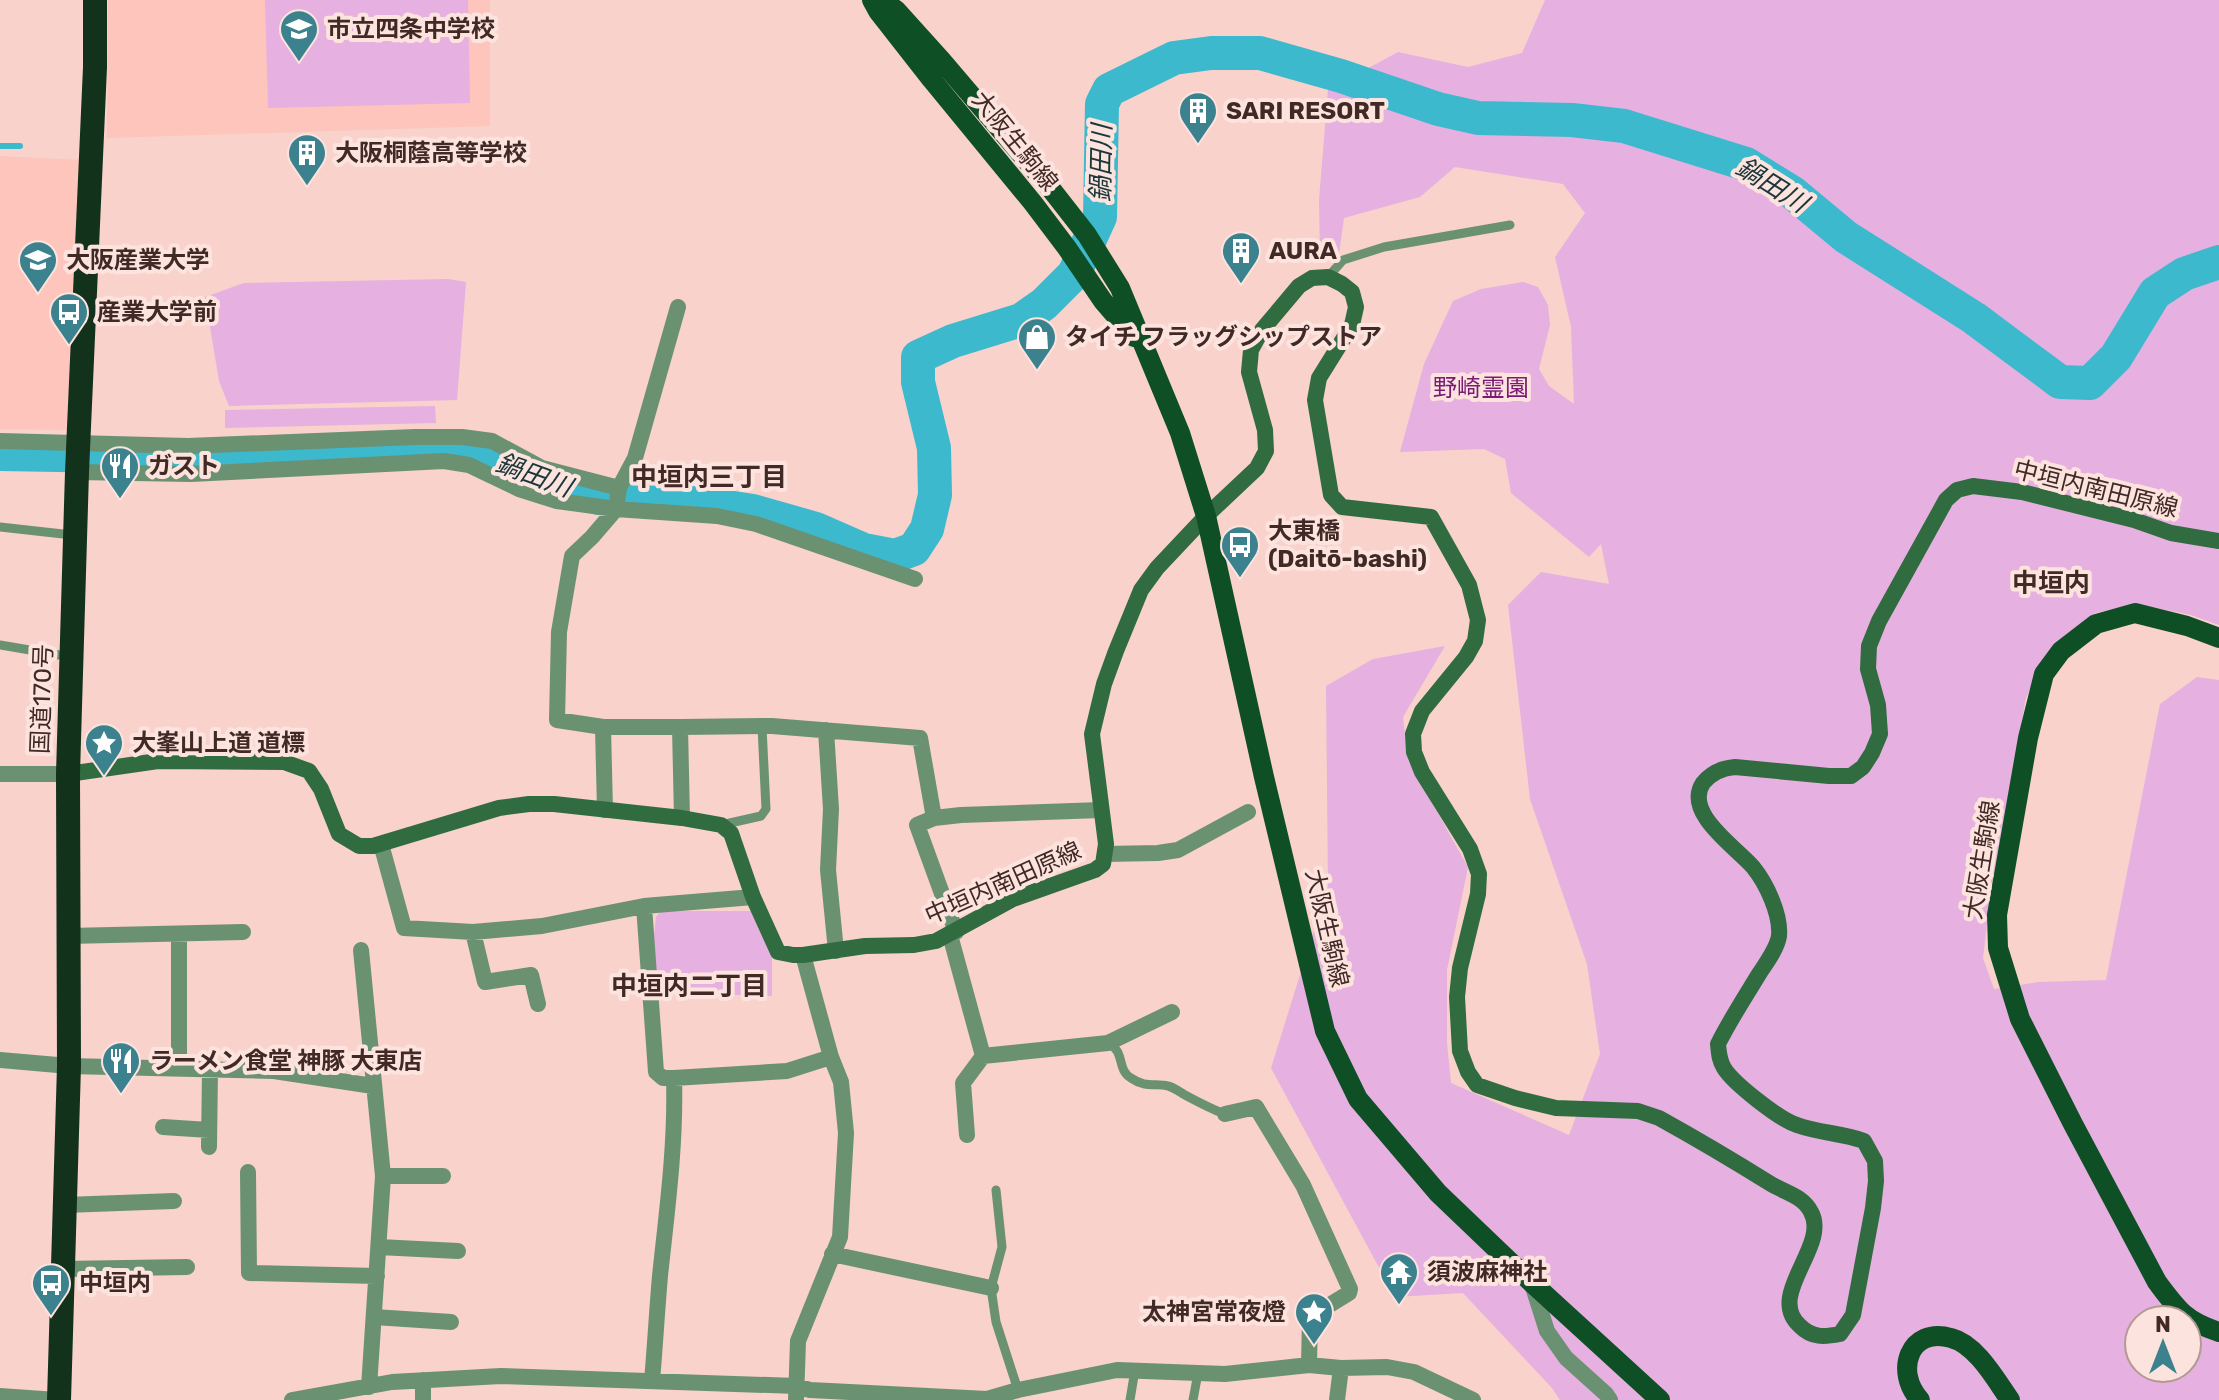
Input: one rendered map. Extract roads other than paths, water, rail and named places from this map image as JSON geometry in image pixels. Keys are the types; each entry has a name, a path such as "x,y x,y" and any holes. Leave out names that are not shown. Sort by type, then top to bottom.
{"highway":[{"name":"国道170号","path":"58,1400 69,1066 68,774 71,657 95,67 95,0"}],"main road":[{"name":"大阪生駒線","path":"872,0 932,80 1033,203 1103,301 1147,353"},
{"name":"大阪生駒線","path":"881,0 896,10 942,61 1051,189 1087,235 1120,288 1180,433 1206,516 1325,1031 1358,1099 1438,1193 1660,1400"},
{"name":"中垣内南田原線","path":"803,955 865,946 914,945 936,941 1013,899 1095,870 1103,864 1106,844 1092,734 1108,673 1141,590 1157,568 1206,516 1257,468 1266,451 1265,430 1249,372 1251,350 1262,330 1299,286 1312,278 1328,277 1352,292 1356,307 1352,325 1319,378 1315,400 1331,495 1342,507 1431,517 1469,585 1478,620 1475,641 1466,657 1422,711 1413,734 1414,752 1422,772 1470,849 1479,874 1478,894 1460,968 1457,997 1460,1051 1468,1072 1477,1085 1542,1105 1638,1111 1659,1118 1776,1187 1801,1198 1813,1213 1814,1229 1809,1251 1790,1292 1792,1320 1808,1334 1824,1337 1840,1334 1853,1315 1873,1208 1875,1161 1864,1141 1785,1121 1726,1072 1719,1059 1718,1044 1772,955 1779,936 1769,891 1753,867 1711,826 1701,809 1699,796 1702,785 1720,769 1735,767 1851,776 1863,767 1880,734 1878,705 1868,669 1869,646 1879,621 1946,500 1957,490 1973,486 2022,492 2134,520 2171,533 2219,541"},
{"name":"大阪生駒線","path":"2219,638 2135,613 2096,624 2061,651 2044,674 2028,738 1997,915 1998,948 2020,1019 2157,1282 2188,1319 2219,1332"},
{"path":"68,774 158,761 284,762 309,771 321,789 339,834 359,846 381,844 499,808 529,804 554,804 721,825 731,833 753,897 778,952 803,955"},
{"path":"1920,1400 1906,1377 1907,1358 1917,1343 1932,1336 1952,1338 1966,1346 1982,1360 2010,1400"}],"street":[{"path":"678,307 635,458 619,488 616,509 572,556 559,632 557,720 603,727 762,727 920,738 934,818"},
{"path":"77,458 189,460 415,437 462,437 492,441 542,468 619,488"},
{"path":"0,441 77,458 444,461 469,465 519,489 557,501 616,509 717,516 756,524 915,579"},
{"path":"603,727 605,810"},
{"path":"680,727 682,818"},
{"path":"826,730 831,809 828,870 836,951"},
{"path":"0,774 68,774"},
{"path":"983,1056 953,933 917,825 934,818 961,815 1101,810"},
{"path":"1105,854 1178,850 1248,812"},
{"path":"381,844 404,928 473,932 542,926 644,906 753,897"},
{"path":"644,906 656,1072 663,1078 787,1071 831,1057"},
{"path":"68,936 243,932"},
{"path":"473,932 485,982 531,975 538,1004"},
{"path":"179,934 179,1068"},
{"path":"359,1392 374,1317 383,1176 361,950"},
{"path":"796,1393 798,1341 840,1237 846,1133 841,1082 831,1057 803,955"},
{"path":"967,1135 963,1083 983,1056 1108,1043 1172,1012"},
{"path":"0,1060 69,1066 274,1071 373,1086"},
{"path":"209,1147 210,1069"},
{"path":"652,1381 660,1274 670,1199 674,1078"},
{"path":"1225,1114 1256,1107 1303,1185 1350,1289 1349,1293 1310,1317 1309,1365"},
{"path":"163,1127 209,1130"},
{"path":"248,1172 249,1273 377,1276"},
{"path":"383,1176 443,1176"},
{"path":"65,1205 174,1201"},
{"path":"379,1247 458,1251"},
{"path":"832,1254 991,1288"},
{"path":"63,1269 187,1267"},
{"path":"1531,1282 1547,1331 1566,1358 1610,1400"},
{"path":"374,1317 451,1322"},
{"path":"292,1400 359,1392 392,1382 501,1376 652,1381 796,1393 810,1390 987,1399 1117,1370 1225,1374 1309,1365 1387,1367 1414,1372 1473,1400"},
{"path":"1337,1400 1341,1368"},
{"path":"423,1380 423,1400"},
{"path":"3,1397 58,1400"}],"lane":[{"path":"1328,277 1343,260 1384,247 1510,225"},
{"path":"0,527 75,536"},
{"path":"0,645 71,657"},
{"path":"721,825 761,816 766,809 762,727"},
{"path":"1108,1043 1117,1047 1129,1078 1151,1086 1167,1085 1225,1114"},
{"path":"996,1190 1002,1247 991,1288 996,1322 1018,1390"},
{"path":"1130,1400 1135,1370"},
{"path":"1193,1400 1198,1373"}],"waterway":[{"name":"鍋田川","path":"0,454 234,458 434,448 475,453 548,485 599,498 708,504 753,511 816,529 864,550 895,556 914,549 927,529 935,495 934,448 918,382 918,357 953,341 1021,320 1044,304 1074,274 1100,217 1102,104 1109,90 1174,58 1211,53 1260,53 1438,109 1478,118 1572,120 1624,126 1746,164 1793,193 1846,237 1974,318 2060,382 2090,383 2116,357 2155,293 2184,274 2219,262"},
{"path":"0,146 20,146"}],"place":[{"name":"市立四条中学校","path":"299,63"},
{"name":"SARI RESORT","path":"1198,145"},
{"name":"大阪桐蔭高等学校","path":"307,187"},
{"name":"AURA","path":"1241,285"},
{"name":"大阪産業大学","path":"38,294"},
{"name":"産業大学前","path":"69,346"},
{"name":"タイチ フラッグシップストア","path":"1037,371"},
{"name":"ガスト","path":"120,500"},
{"name":"大東橋 (Daitō-bashi)","path":"1240,579"},
{"name":"大峯山上道 道標","path":"104,777"},
{"name":"ラーメン食堂 神豚 大東店","path":"121,1095"},
{"name":"須波麻神社","path":"1399,1306"},
{"name":"中垣内","path":"51,1317"},
{"name":"太神宮常夜燈","path":"1314,1346"}],"district":[{"name":"中垣内三丁目","path":"709,477"},
{"name":"中垣内","path":"2051,583"},
{"name":"中垣内二丁目","path":"689,986"}],"park label":[{"name":"野崎霊園","path":"1481,388"}]}
